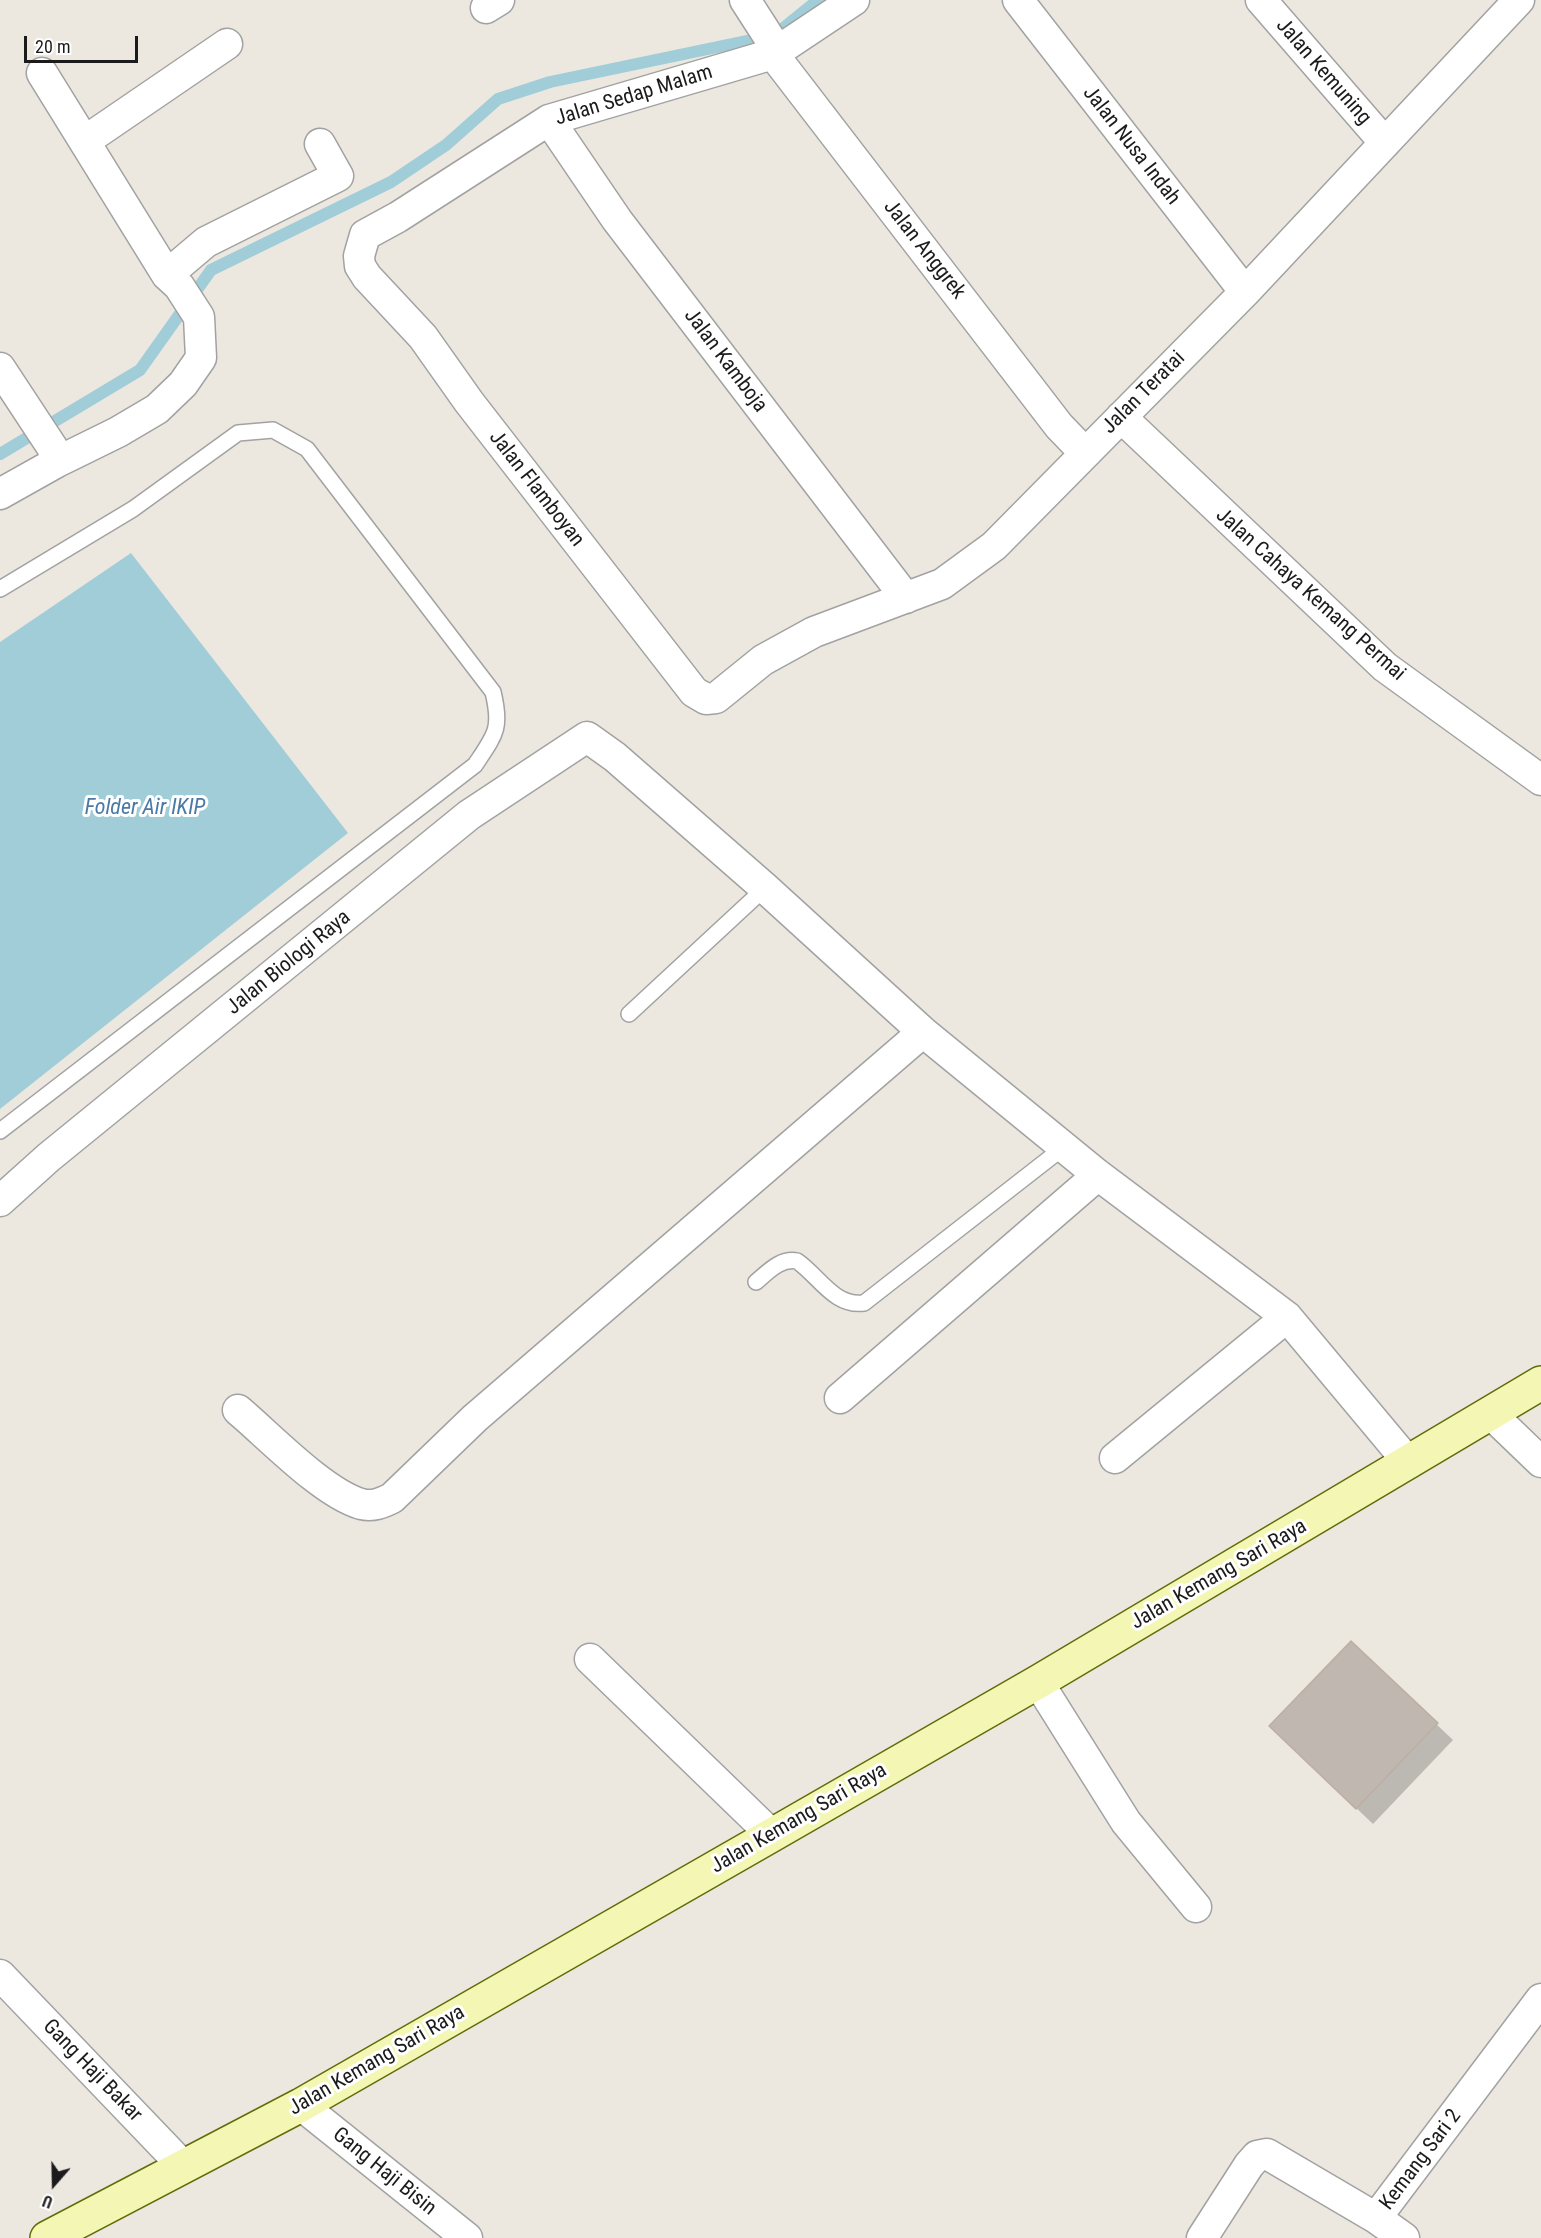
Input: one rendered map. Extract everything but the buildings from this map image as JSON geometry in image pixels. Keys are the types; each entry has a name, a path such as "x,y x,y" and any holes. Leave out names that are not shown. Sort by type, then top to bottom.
{"main road":[{"name":"Jalan Kemang Sari Raya","path":"47,2238 301,2104 772,1835 1038,1682 1541,1383"}],"street":[{"name":"Jalan Sedap Malam","path":"367,278 360,266 359,256 365,235 398,217 549,120 773,48 854,0"},
{"name":"Jalan Nusa Indah","path":"1018,0 1245,292"},
{"name":"Jalan Teratai","path":"706,699 716,698 764,660 814,632 942,584 994,546 1245,292 1519,0"},
{"name":"Jalan Kemuning","path":"1270,3 1385,143"},
{"name":"Jalan Anggrek","path":"752,5 773,48 1059,426 1085,453"},
{"path":"85,141 227,44"},
{"path":"0,494 54,454 118,432 157,409 183,384 201,358 199,317 173,281 42,73"},
{"name":"Jalan Kamboja","path":"549,120 617,220 906,598"},
{"path":"173,281 206,242 339,176 320,144"},
{"name":"Jalan Flamboyan","path":"367,278 423,337 469,402 694,692 706,699"},
{"path":"0,368 54,454"},
{"name":"Jalan Cahaya Kemang Permai","path":"1121,417 1384,667 1541,780"},
{"name":"Jalan Biologi Raya","path":"0,1201 50,1157 469,815 587,737 615,757 765,888"},
{"path":"765,888 923,1032 1064,1148 1287,1317 1409,1463"},
{"path":"238,1410 310,1472 339,1492 361,1504 377,1505 392,1498 475,1418 923,1032"},
{"path":"840,1398 1098,1175"},
{"path":"1115,1458 1287,1317"},
{"path":"1491,1414 1541,1462"},
{"path":"590,1659 772,1835"},
{"path":"1038,1682 1126,1822 1196,1907"},
{"name":"Gang Haji Bakar","path":"0,1975 184,2167"},
{"name":"Kemang Sari 2","path":"1202,2238 1249,2165 1257,2156 1267,2154 1376,2218 1536,2015"},
{"name":"Gang Haji Bisin","path":"301,2104 467,2238"},
{"path":"1376,2218 1404,2238"}],"lane":[{"path":"0,589 133,509 238,433 273,430 307,449 493,692 499,716 493,738 475,765 0,1131"},
{"path":"629,1014 765,888"},
{"path":"756,1282 779,1263 797,1261 838,1298 853,1304 864,1303 1064,1148"}],"water":[{"name":"Folder Air IKIP","path":"131,553 348,833 0,1109 0,642"}],"waterway":[{"path":"0,454 140,370 211,270 391,182 446,145 498,99 550,82 775,35 818,0"}]}
